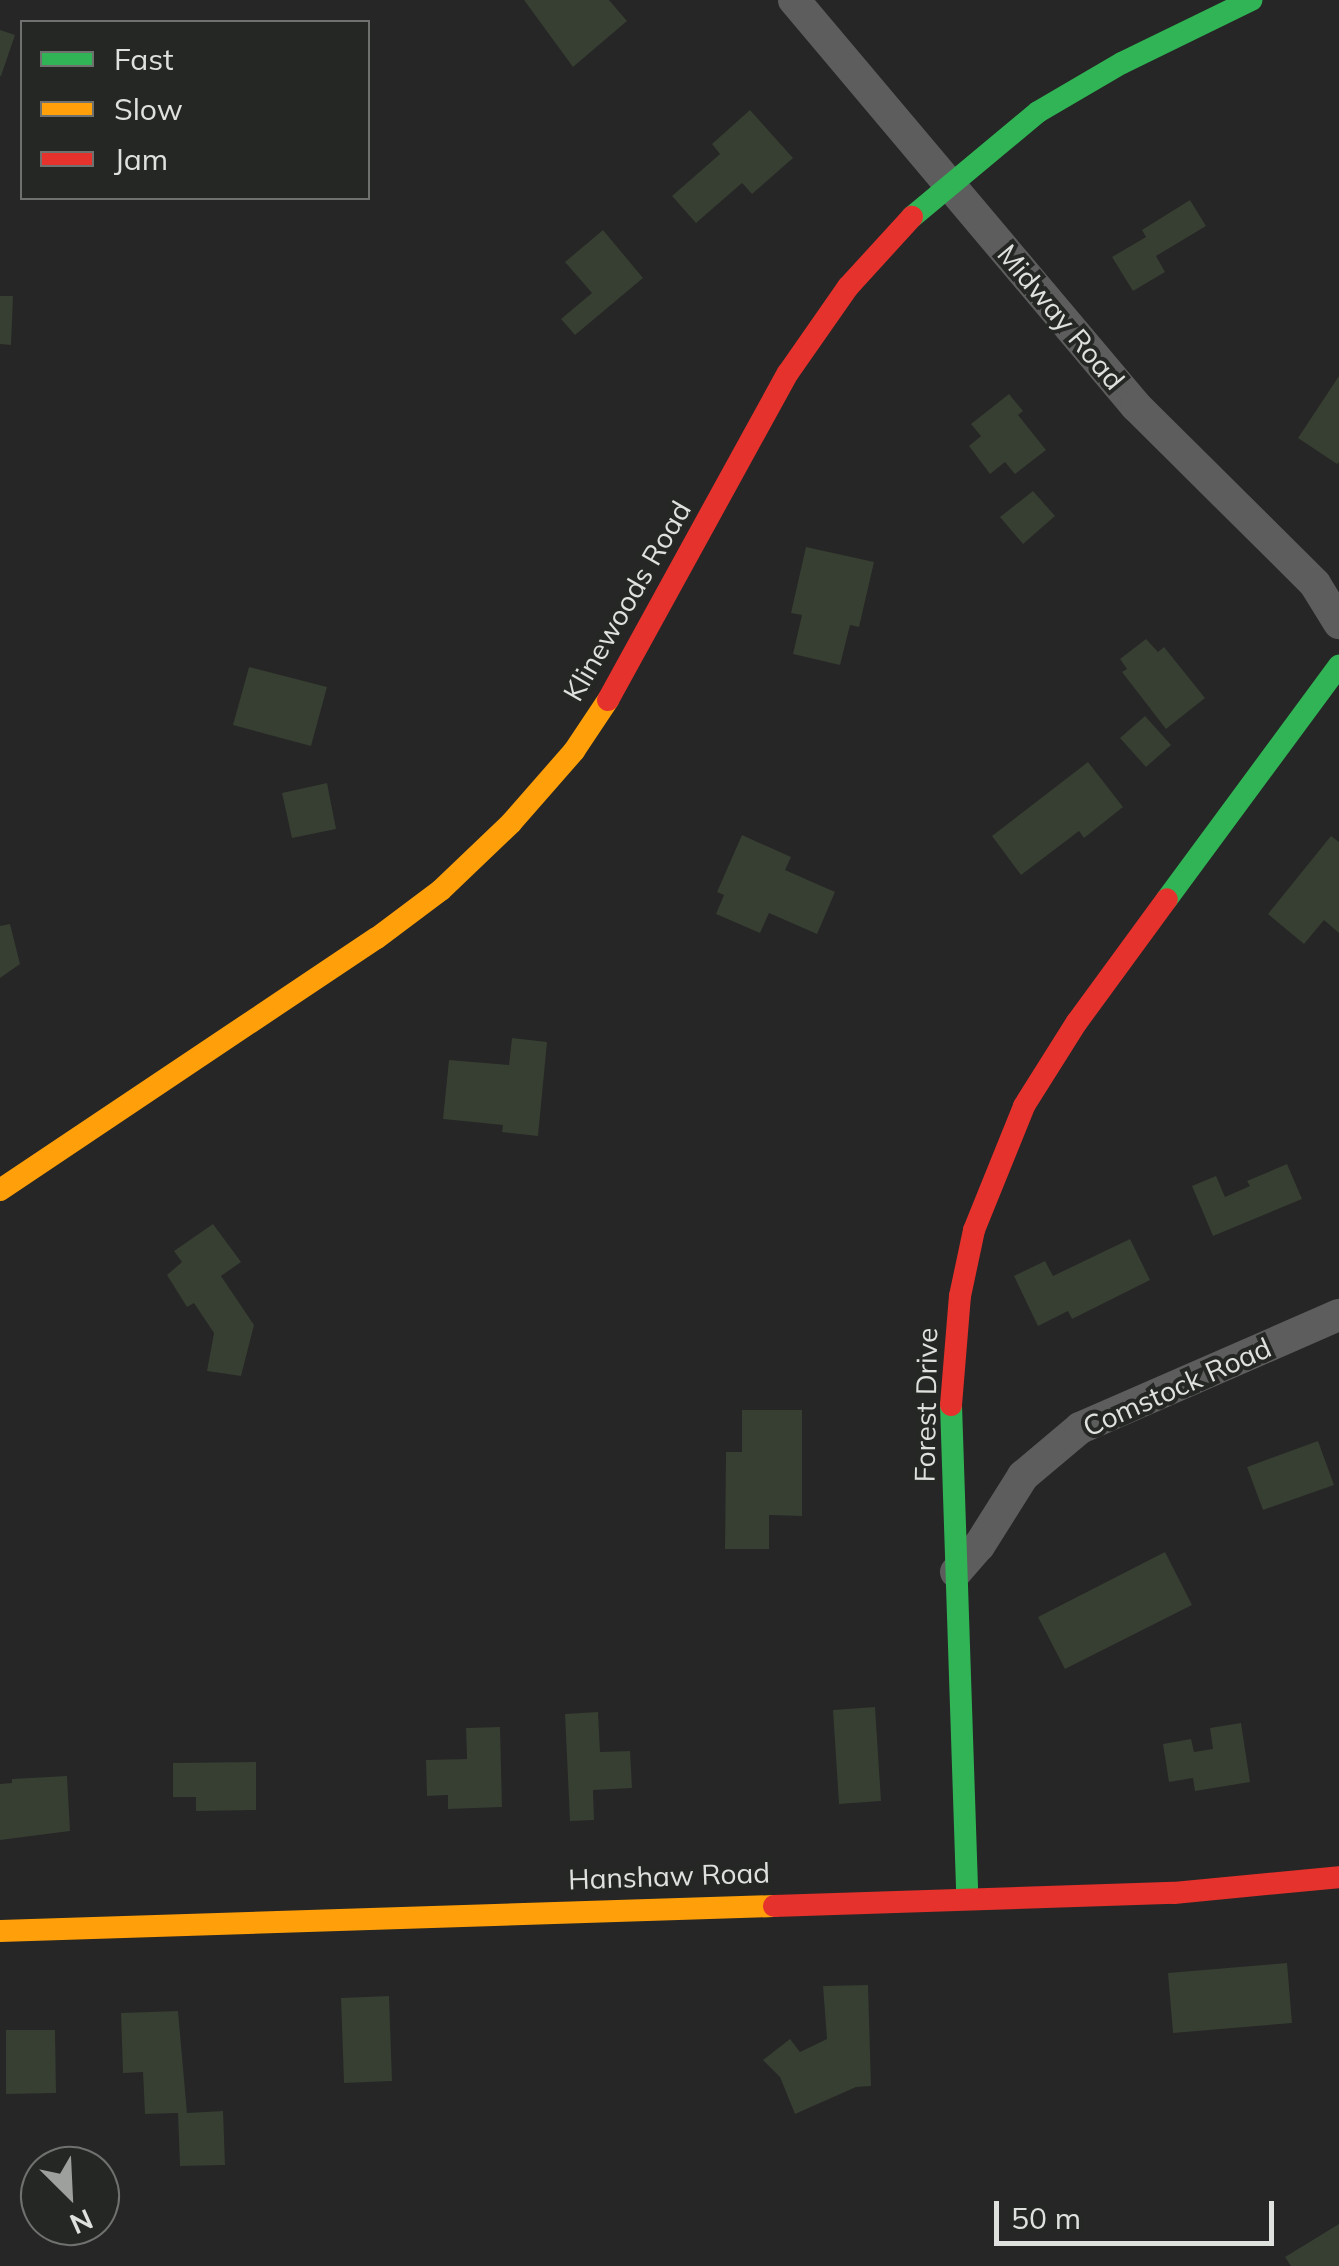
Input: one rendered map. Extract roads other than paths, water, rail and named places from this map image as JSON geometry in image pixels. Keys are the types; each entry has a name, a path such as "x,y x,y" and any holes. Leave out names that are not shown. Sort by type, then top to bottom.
{"street":[{"name":"Midway Road","path":"794,0 1136,406 1314,584 1339,623"},
{"name":"Klinewoods Road","path":"0,1190 377,938 441,890 511,823 574,751 628,670 810,338 848,287 949,184 1038,112 1122,63 1251,0"},
{"name":"Forest Drive","path":"967,1897 952,1361 974,1230 1024,1106 1076,1022 1339,666"},
{"name":"Comstock Road","path":"956,1572 979,1546 1023,1476 1080,1428 1339,1315"},
{"name":"Hanshaw Road","path":"0,1930 967,1897 1174,1894 1339,1877"}]}
